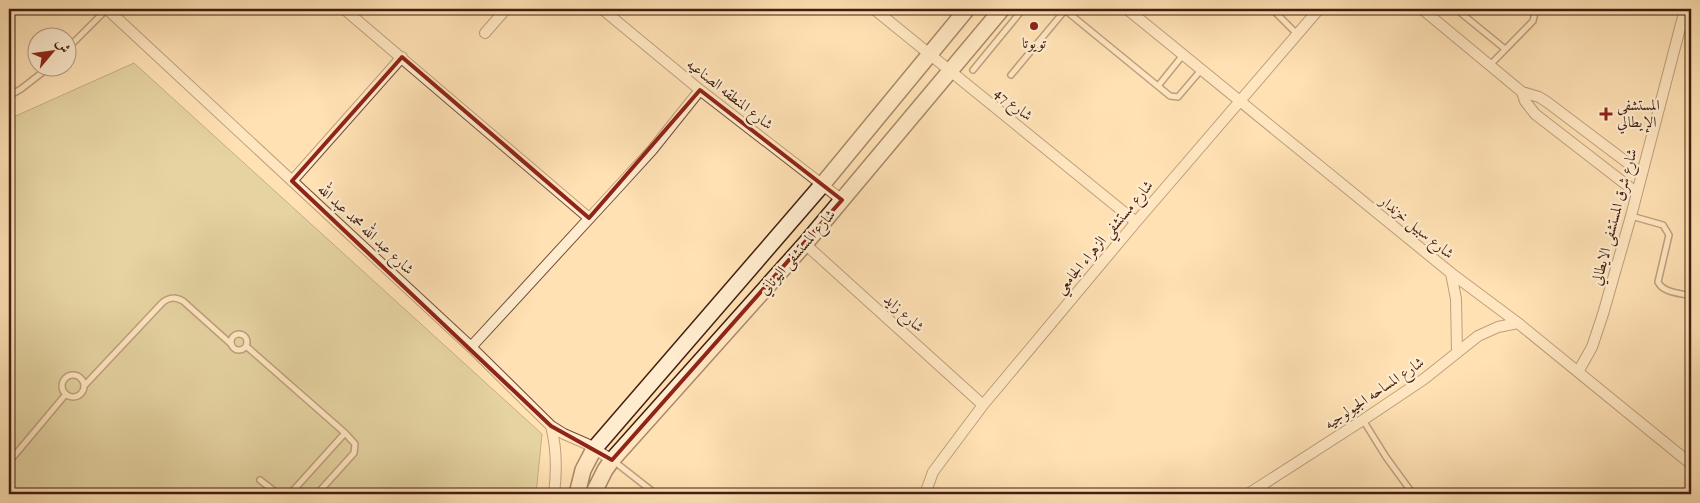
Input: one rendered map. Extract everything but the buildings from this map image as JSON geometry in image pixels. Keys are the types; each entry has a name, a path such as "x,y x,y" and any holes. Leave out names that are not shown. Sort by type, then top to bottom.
{"street":[{"name":"شارع عبد الله محمد عبد الله","path":"107,9 471,347 551,426 612,460"},
{"path":"344,9 589,218"},
{"path":"485,32 506,9"},
{"name":"شارع المنطقه الصناعيه","path":"602,9 700,90 842,200"},
{"name":"شارع 47","path":"874,9 1136,222"},
{"name":"شارع المستشفى اليوناني","path":"577,494 584,470 594,449 822,185 967,9"},
{"name":"شارع سبيل خزندار","path":"1126,9 1451,273 1518,323 1691,464"},
{"name":"شارع مستشفي الزهراء الجامعي","path":"926,494 934,472 983,405 1136,222 1319,9"},
{"path":"1422,9 1522,92 1539,97 1547,102 1641,173"},
{"name":"شارع شرق المستشفى الايطالي","path":"1578,372 1598,334 1685,9"},
{"name":"شارع المستشفى اليوناني","path":"593,494 612,460 805,244 1000,11"},
{"path":"292,181 402,57"},
{"path":"471,347 652,150 700,90"},
{"path":"1522,92 1525,101 1535,114 1636,193"},
{"name":"شارع زايد","path":"805,244 983,405"},
{"path":"1451,273 1456,299 1457,352"},
{"name":"شارع المساحه الجيولوجيه","path":"1248,494 1424,379 1470,342 1498,327 1518,323"},
{"path":"551,426 557,465 554,494"}],"lane":[{"path":"78,38 107,9"},
{"path":"973,70 1023,9"},
{"path":"1011,75 1065,9 1170,96 1178,97 1182,94 1201,70"},
{"path":"1272,9 1298,34"},
{"path":"1456,9 1505,49"},
{"path":"1490,64 1533,21 1535,13 1532,9"},
{"path":"1000,11 1010,24"},
{"path":"1158,86 1183,55"},
{"path":"9,96 35,78"},
{"path":"1631,216 1666,228 1669,235 1658,282 1660,287 1691,296"},
{"path":"84,386 81,378 78,376 69,376 63,382 63,390 69,396 78,396 84,390 84,386 163,302 169,298 183,301 231,344 234,349 241,350 246,346"},
{"path":"231,344 234,336 241,334 246,339 246,346 355,444 354,453 317,494"},
{"path":"9,462 66,394"},
{"path":"1363,420 1386,457 1413,494"},
{"path":"290,494 345,433"},
{"path":"612,460 652,491"},
{"path":"260,480 278,494"}],"highlighted area":[{"path":"402,57 589,218 700,90 842,200 612,460 551,426 292,181"}],"shaded area":[{"path":"134,63 542,434 536,494 33,494 9,492 9,119"}],"place":[{"name":"تويوتا","path":"1034,26"},
{"name":"المستشفى الإيطالي","path":"1606,114"}]}
